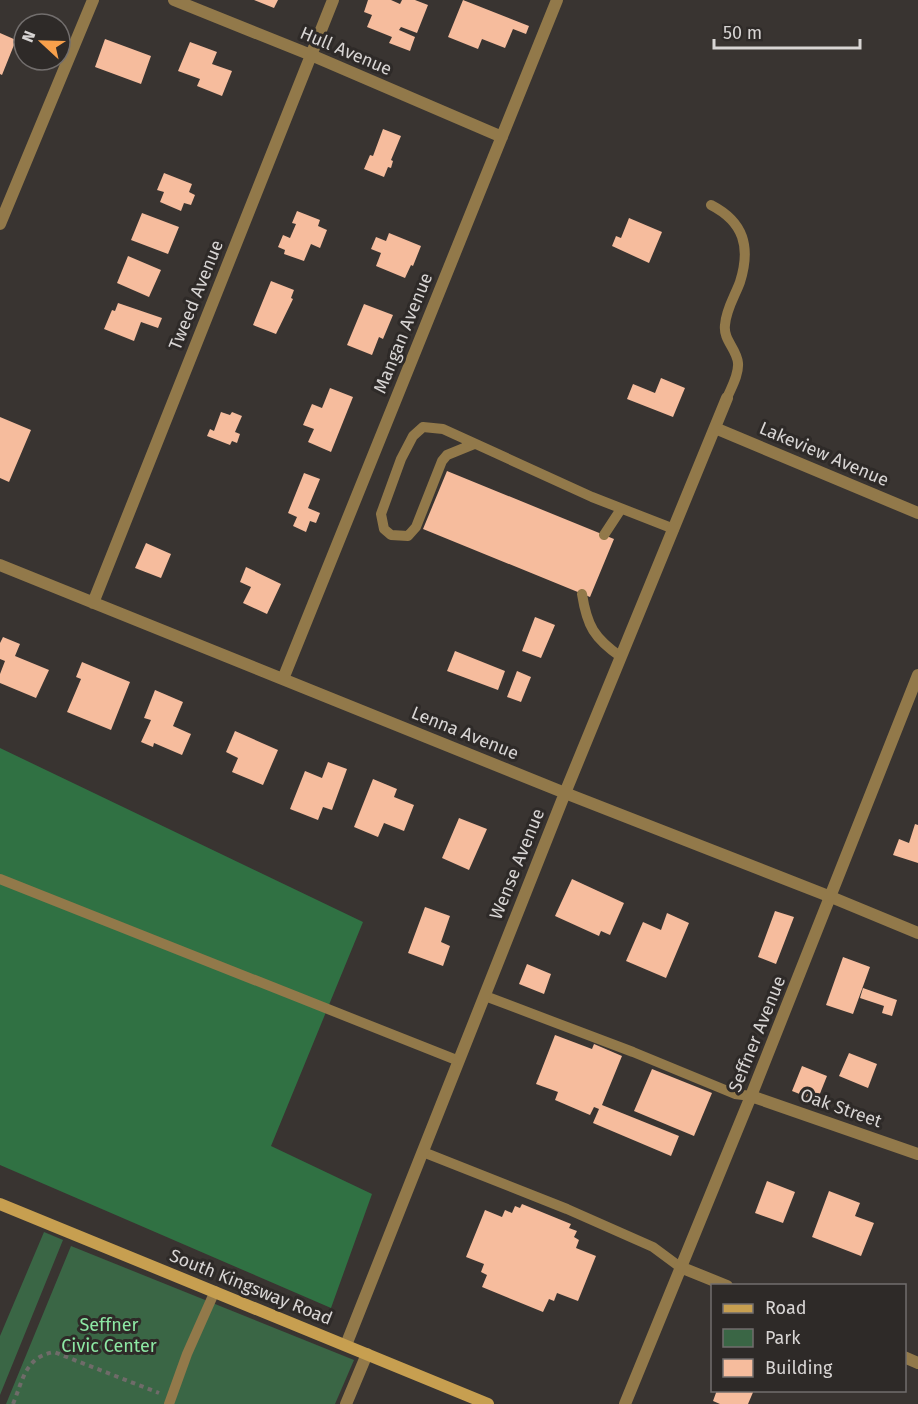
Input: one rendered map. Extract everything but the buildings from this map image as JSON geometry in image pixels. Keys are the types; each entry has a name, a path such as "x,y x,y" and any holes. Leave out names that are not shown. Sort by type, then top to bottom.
{"street":[{"path":"0,224 93,0"},
{"name":"Hull Avenue","path":"174,0 311,55 502,137"},
{"name":"Tweed Avenue","path":"93,603 333,0"},
{"name":"Mangan Avenue","path":"283,680 557,0"},
{"name":"Wense Avenue","path":"346,1345 565,793 727,398"},
{"name":"Lakeview Avenue","path":"715,428 918,513"},
{"name":"Lenna Avenue","path":"0,565 918,933"},
{"name":"Seffner Avenue","path":"625,1404 831,897 918,675"},
{"name":"Oak Street","path":"751,1096 918,1154"},
{"name":"South Kingsway Road","path":"0,1204 488,1404"},
{"path":"680,1267 722,1284"},
{"path":"346,1404 367,1354"}],"lane":[{"path":"711,205 725,212 736,224 742,234 745,249 745,262 740,282 729,306 724,327 726,339 738,362 738,372 727,398"},
{"path":"474,444 447,456 442,461 416,528 408,536 391,535 384,529 381,514 412,436 423,427 434,427 443,429 621,509 674,529"},
{"path":"604,535 621,509"},
{"path":"582,594 585,614 593,632 605,646 621,657"},
{"path":"0,879 459,1061"},
{"path":"485,996 633,1052 735,1094 751,1096"},
{"path":"423,1152 589,1218 653,1247 680,1267"},
{"path":"170,1401 214,1291"}],"path":[{"path":"13,1404 28,1366 40,1354 54,1352 170,1401"}],"green space":[{"path":"0,748 363,922 271,1146 372,1194 331,1308 0,1165"},
{"path":"44,1232 63,1240 0,1395 0,1336"},
{"name":"Seffner Civic Center","path":"71,1246 354,1360 335,1404 6,1404"}]}
